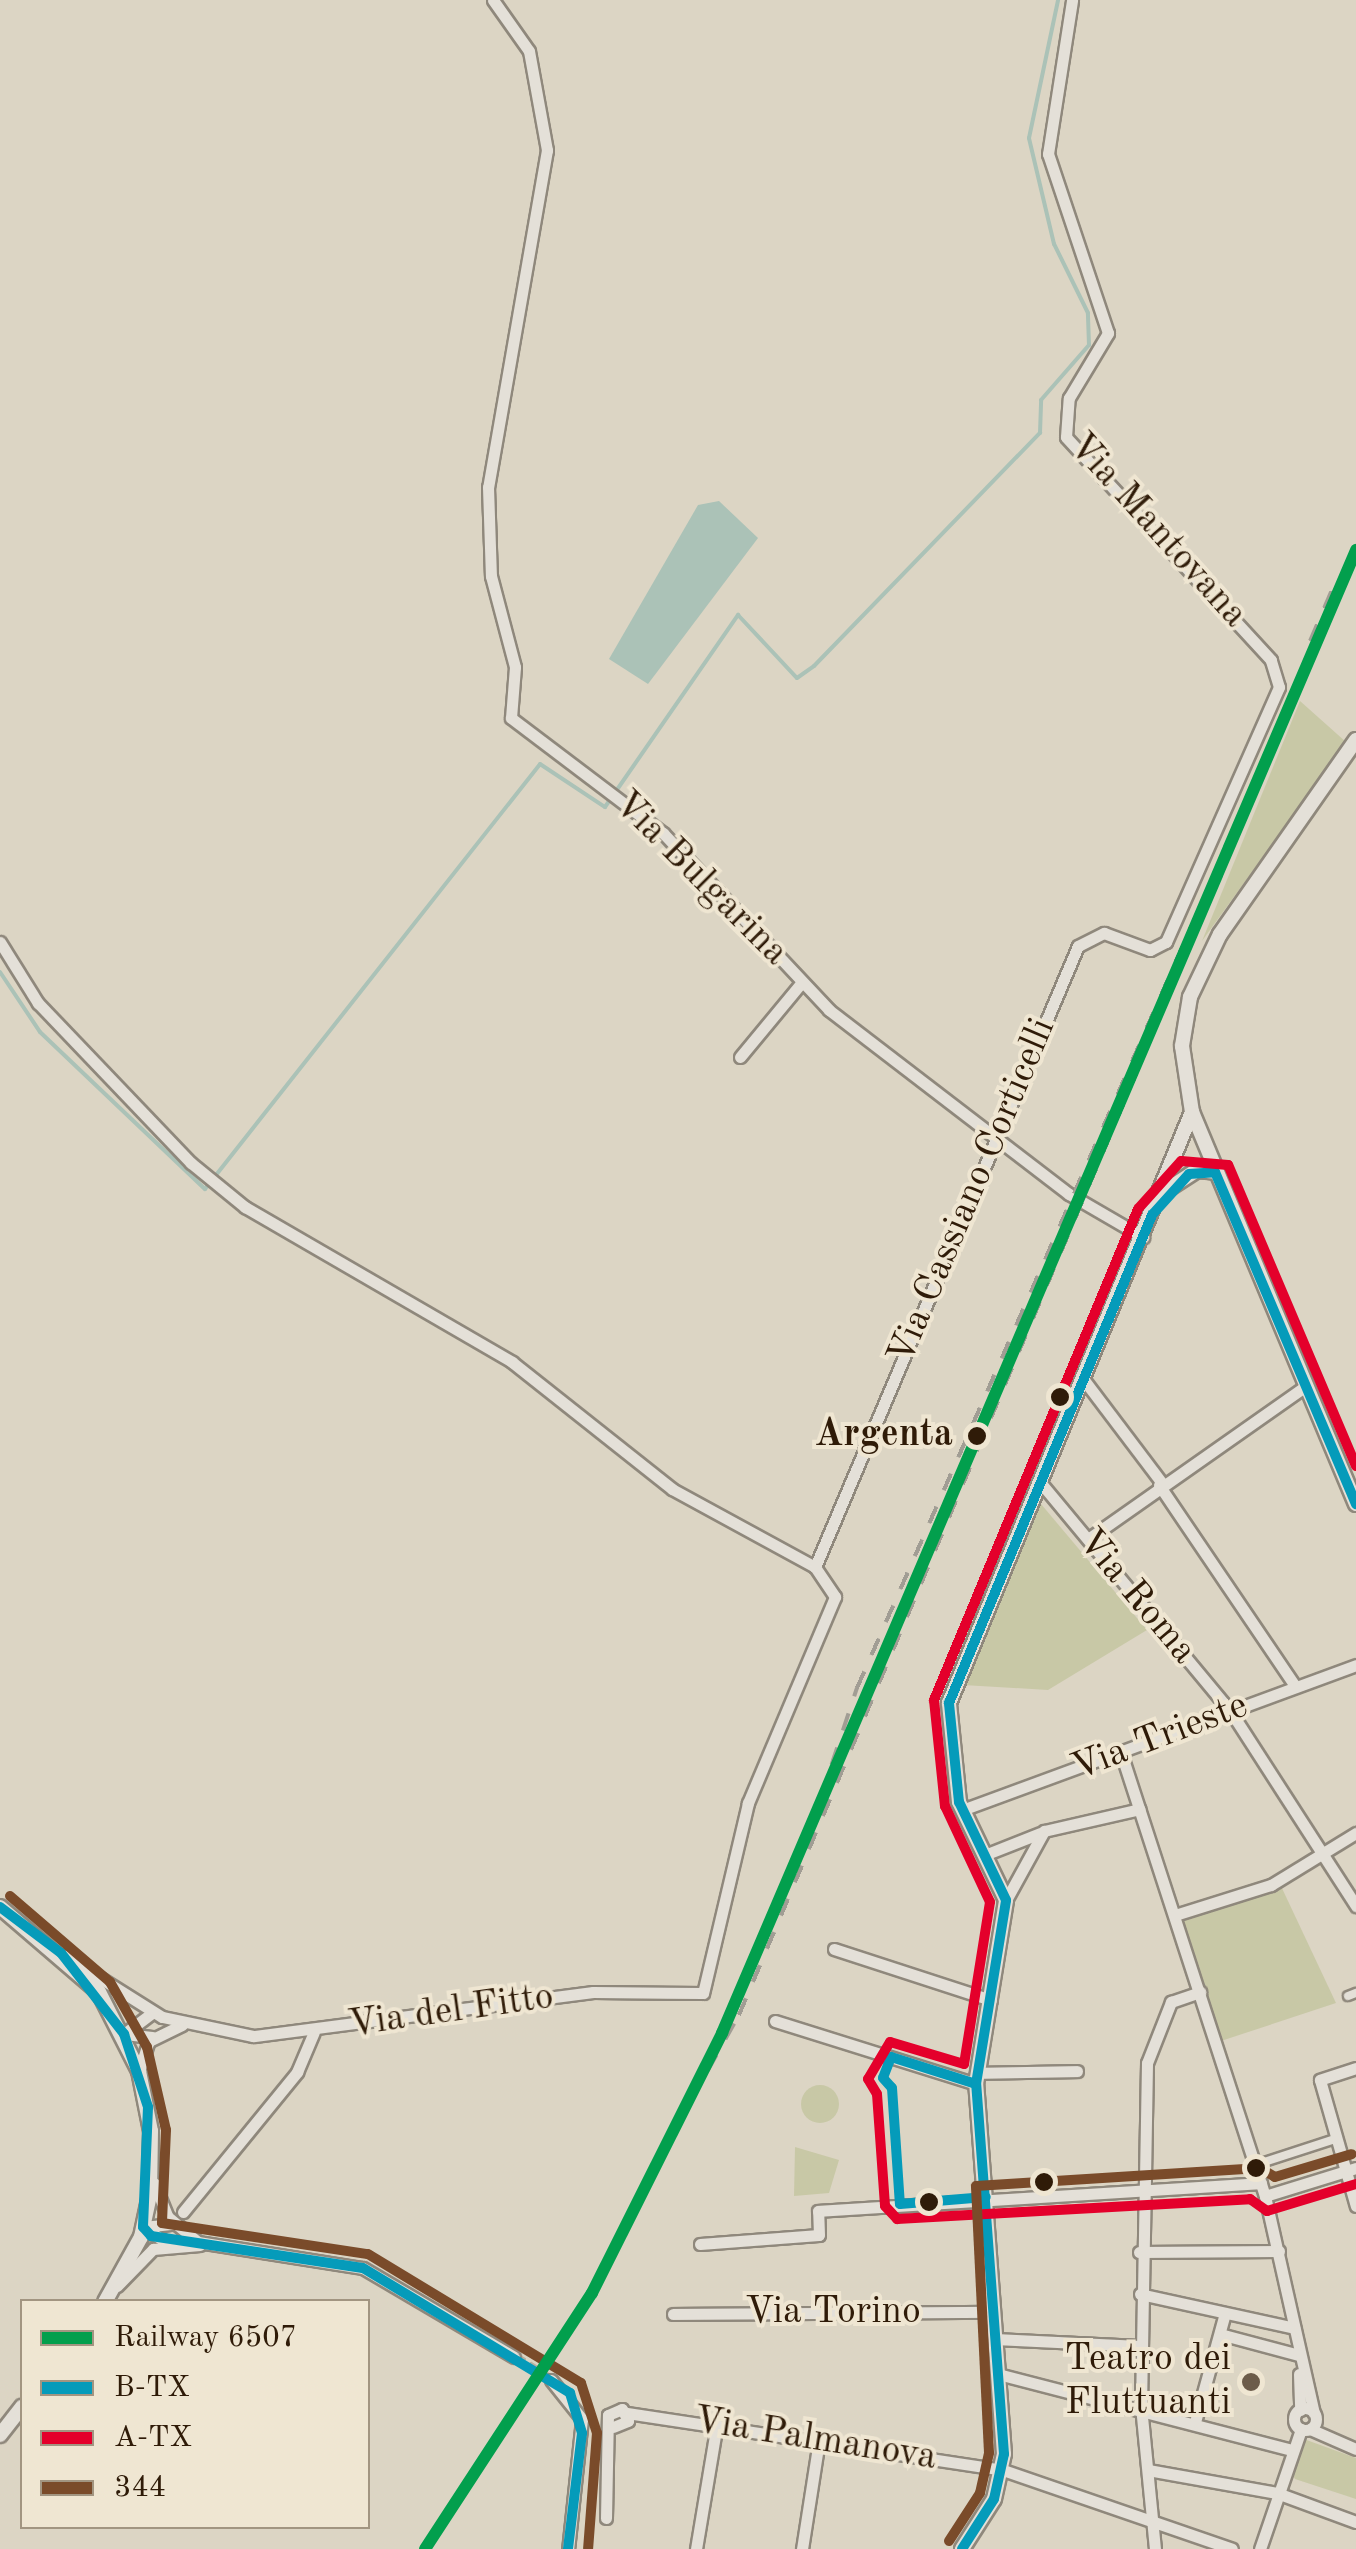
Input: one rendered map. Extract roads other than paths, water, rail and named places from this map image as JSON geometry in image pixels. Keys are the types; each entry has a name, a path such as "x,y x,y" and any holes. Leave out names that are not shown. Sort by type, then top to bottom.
{"street":[{"name":"Via Bulgarina","path":"493,0 528,51 546,150 490,456 487,540 515,667 511,718 618,793 802,982 1093,1211 1143,1237"},
{"name":"Via Mantovana","path":"1072,0 1048,154 1108,333 1069,398 1066,437 1271,660"},
{"name":"Via Cassiano Corticelli","path":"815,1567 992,1132 1086,937 1104,933 1150,950 1166,942 1278,694 1271,660"},
{"path":"1356,740 1252,880 1196,983 1182,1046 1192,1112 1214,1172 1356,1504"},
{"path":"0,942 38,1003 213,1181 512,1362 672,1489 815,1567"},
{"path":"740,1058 802,982"},
{"path":"1006,1900 987,1854 962,1810 949,1703 1192,1112"},
{"path":"1152,1215 1172,1184 1214,1172"},
{"path":"1084,1380 1161,1484 1295,1686"},
{"path":"1088,1539 1304,1387"},
{"name":"Via Roma","path":"1040,1482 1231,1712 1356,1906"},
{"name":"Via del Fitto","path":"62,1953 153,2012 236,2035 314,2032 566,1995 697,1994 708,1986 748,1802 834,1602 815,1567"},
{"name":"Via Trieste","path":"962,1810 1122,1756 1356,1665"},
{"path":"1122,1756 1265,2196 1300,2355 1310,2422 1288,2449 1260,2549"},
{"path":"987,1854 1044,1832 1140,1809"},
{"path":"962,2549 1003,2470 976,2078 1006,1900 1044,1832"},
{"path":"1175,1915 1257,1891 1356,1833"},
{"path":"0,1908 62,1953 124,2034 139,2071 152,2174 174,2224"},
{"path":"834,1949 991,2000"},
{"path":"1156,2549 1158,2530 1141,2406 1138,2189 1148,2062 1164,2014 1199,1987"},
{"path":"124,2034 153,2012"},
{"path":"775,2021 976,2078 1077,2071"},
{"name":"Via del Fitto","path":"124,2034 152,2037 190,2025"},
{"path":"183,2212 297,2072 314,2032"},
{"path":"139,2071 152,2037"},
{"path":"1356,2068 1320,2080 1352,2170 1356,2206"},
{"path":"1255,2165 1338,2138"},
{"path":"1265,2196 1352,2170"},
{"path":"117,2286 143,2227 152,2174"},
{"path":"700,2244 820,2235 818,2212 986,2197 1261,2183"},
{"path":"143,2227 174,2224 219,2246"},
{"path":"143,2227 171,2244"},
{"path":"108,2299 153,2249 171,2244 219,2246 363,2268 514,2357"},
{"path":"1139,2252 1279,2252"},
{"path":"1140,2294 1294,2328"},
{"name":"Via Torino","path":"673,2314 994,2312"},
{"path":"1195,2422 1225,2313"},
{"path":"1220,2334 1300,2355"},
{"path":"995,2338 1140,2346"},
{"path":"1300,2355 1300,2410 1310,2422 1356,2448"},
{"path":"998,2374 1141,2406 1288,2449"},
{"path":"551,2380 582,2419 570,2549"},
{"path":"0,2435 20,2410"},
{"path":"606,2518 617,2427 627,2412 612,2410 617,2427"},
{"path":"1300,2410 1310,2422"},
{"name":"Via Palmanova","path":"627,2412 1003,2470 1158,2530 1232,2549"},
{"path":"696,2549 716,2424"},
{"path":"802,2549 820,2440"},
{"path":"1148,2470 1277,2493 1356,2522"}],"waterway":[{"path":"0,972 40,1032 205,1189 540,764 605,807 738,615 797,678 814,666 1040,433 1041,400 1089,345 1088,313 1054,244 1029,138 1058,0"}],"tunnel":[{"path":"514,2357 551,2380"}],"railway":[{"path":"1310,641 1334,585"},
{"path":"809,1833 857,1688 1320,633"},
{"path":"690,2102 739,2015 1155,1029"}],"rail line":[{"name":"6507","path":"425,2549 592,2293 722,2033 1356,550"}],"place":[{"name":"Argenta","path":"977,1436"},
{"name":"Teatro dei Fluttuanti","path":"1251,2382"}]}
